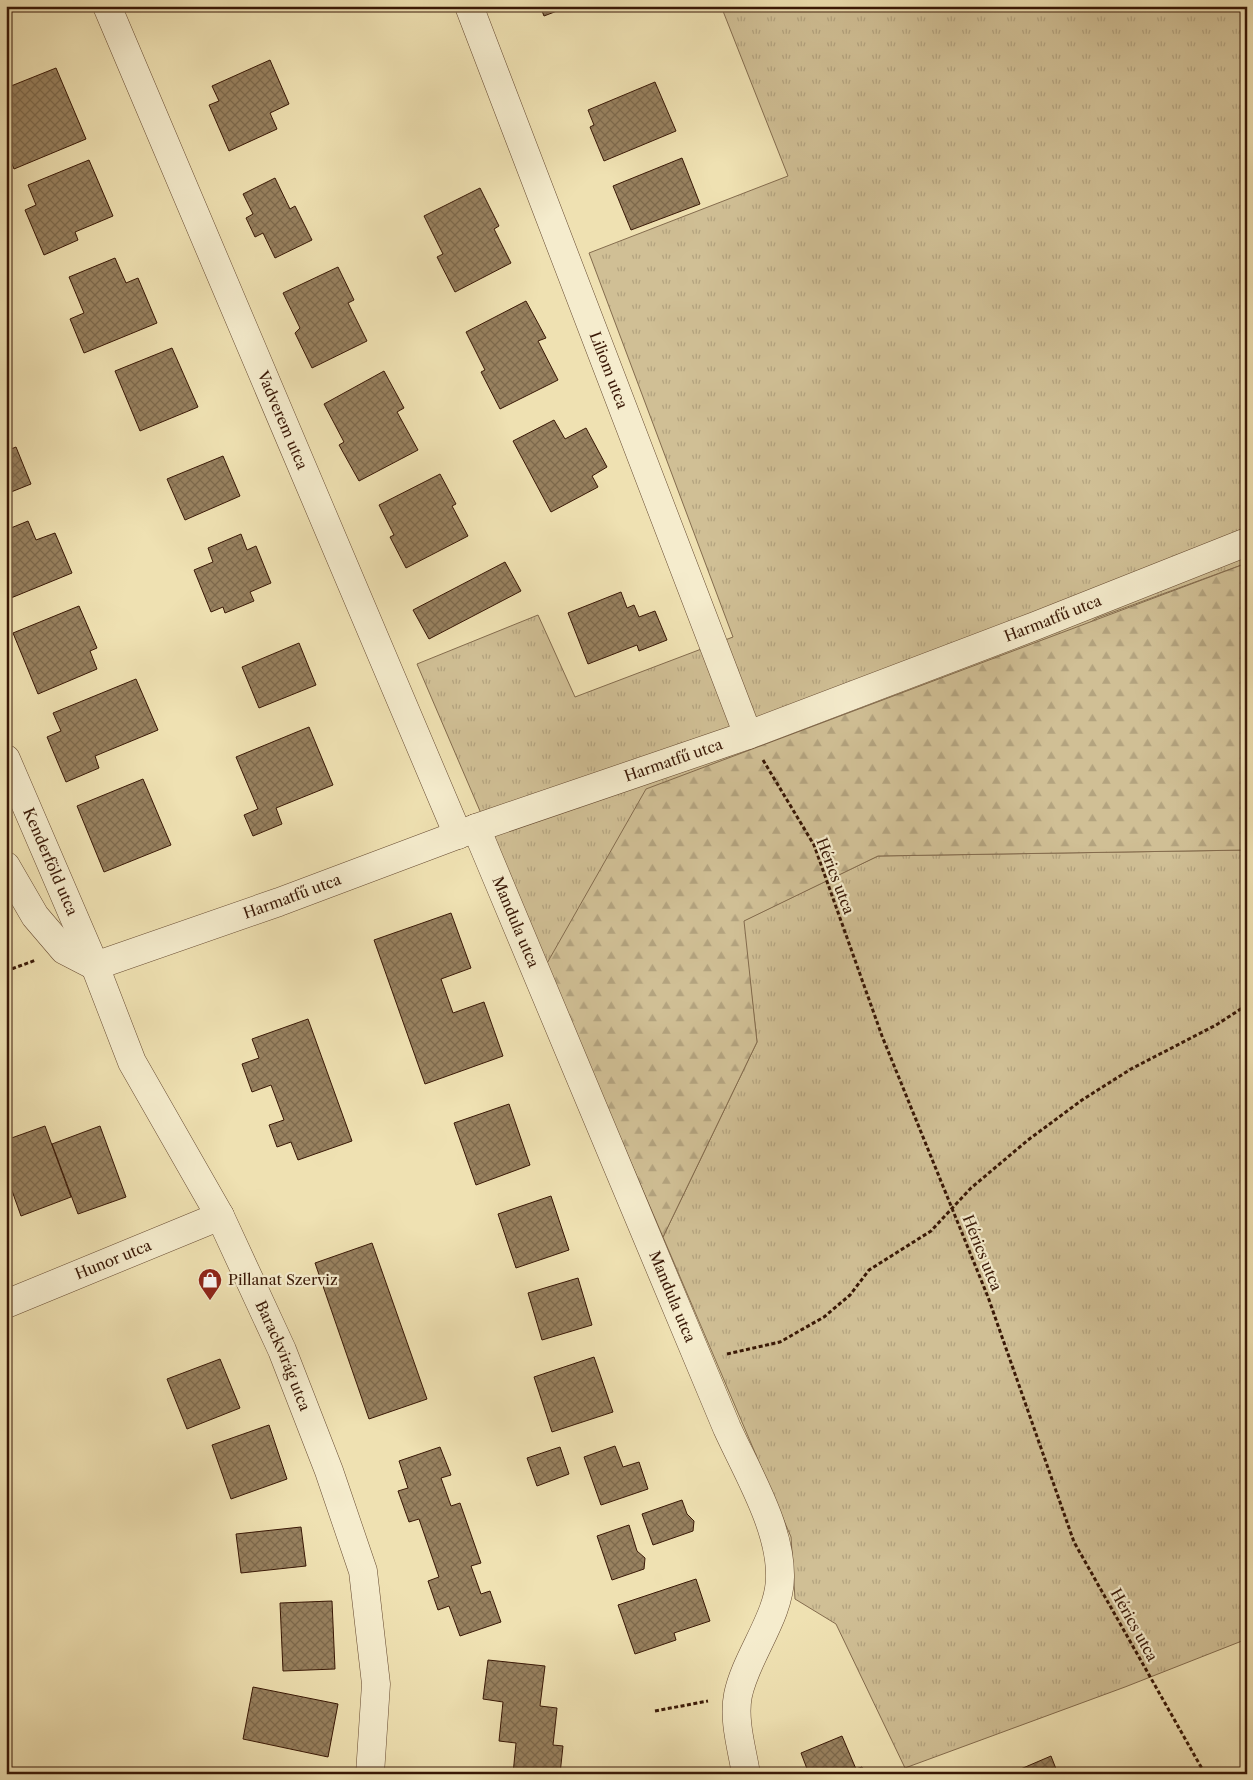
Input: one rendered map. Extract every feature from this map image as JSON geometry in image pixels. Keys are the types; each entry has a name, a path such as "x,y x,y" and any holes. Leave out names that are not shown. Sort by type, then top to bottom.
{"street":[{"name":"Vadverem utca","path":"107,6 467,832"},
{"name":"Liliom utca","path":"469,6 748,735"},
{"name":"Harmatfű utca","path":"95,966 260,909 467,832 748,735 1035,626 1247,542"},
{"name":"Kenderföld utca","path":"6,759 95,966"},
{"name":"Mandula utca","path":"467,832 699,1360 766,1515 780,1553 780,1579 772,1610 747,1667 738,1696 737,1721 746,1774"},
{"path":"6,866 35,916 64,950 95,966"},
{"name":"Barackvirág utca","path":"95,966 132,1062 220,1216 282,1350 329,1471 363,1571 376,1684 370,1774"},
{"name":"Hunor utca","path":"6,1304 220,1216"}],"path":[{"name":"Hérics utca","path":"748,735 814,845 882,1036 988,1296 1074,1542 1205,1774"},
{"path":"699,1360 780,1342 806,1328 850,1295 869,1270 930,1231 971,1188 1082,1100 1131,1069 1216,1025 1247,1005"},
{"path":"655,1711 738,1696"}],"green space":[{"path":"721,6 1247,6 1247,563 1097,618 546,965 417,664 538,615 575,697 733,637 589,253 788,176"},
{"path":"1247,563 1247,850 878,856 744,921 757,1042 663,1237 546,965 646,789"},
{"path":"1247,850 1247,1639 1125,1687 905,1768 836,1624 795,1599 791,1537 663,1237 757,1042 743,921 878,856"}],"building":[{"path":"540,6 570,6 544,16"},
{"path":"270,60 289,104 270,113 277,129 229,151 209,105 219,101 212,86"},
{"path":"56,68 86,139 14,169 6,150 6,88"},
{"path":"655,82 676,131 604,161 590,127 594,125 588,110"},
{"path":"682,158 700,204 631,230 613,186"},
{"path":"89,160 113,216 75,232 78,240 44,255 25,210 36,205 28,185"},
{"path":"275,178 290,209 295,206 312,240 275,258 263,233 255,237 246,218 253,214 243,194"},
{"path":"480,188 499,226 494,229 511,263 455,292 437,257 443,254 424,216"},
{"path":"115,258 126,283 138,278 157,323 84,353 70,319 84,313 69,277"},
{"path":"338,267 354,300 348,303 367,341 312,368 295,333 300,328 283,293"},
{"path":"526,301 546,338 538,341 558,380 500,409 481,372 485,370 466,332"},
{"path":"172,348 198,407 140,431 115,371"},
{"path":"384,371 404,408 397,412 418,450 359,481 339,445 344,442 324,404"},
{"path":"554,420 565,439 586,428 607,467 592,476 598,487 551,512 513,441"},
{"path":"16,447 31,484 6,494 6,451"},
{"path":"223,456 240,496 185,520 167,479"},
{"path":"440,474 456,504 452,506 468,536 406,568 390,537 394,535 379,505"},
{"path":"28,521 36,540 55,533 72,573 6,600 6,530"},
{"path":"241,534 247,550 256,546 271,583 250,592 254,601 225,613 223,607 211,612 194,570 213,562 208,548"},
{"path":"505,562 521,591 429,639 413,610"},
{"path":"621,592 627,608 634,605 639,617 655,611 667,640 639,651 637,645 588,664 568,613"},
{"path":"79,606 97,648 90,651 97,669 38,694 13,633"},
{"path":"299,643 316,685 259,708 242,667"},
{"path":"136,679 158,730 95,756 99,768 66,782 47,737 61,731 53,713"},
{"path":"309,727 333,785 276,808 282,824 253,836 244,815 258,809 236,757"},
{"path":"143,779 171,845 104,872 77,806"},
{"path":"451,913 471,968 441,979 453,1013 484,1002 503,1056 425,1084 374,940"},
{"path":"308,1019 352,1141 298,1160 291,1142 277,1147 269,1125 284,1120 271,1085 252,1092 242,1064 259,1058 252,1039"},
{"path":"509,1104 530,1165 476,1185 454,1123"},
{"path":"45,1126 71,1197 21,1216 6,1174 6,1140"},
{"path":"100,1126 126,1197 78,1214 52,1144"},
{"path":"551,1196 569,1250 516,1268 498,1214"},
{"path":"372,1243 427,1399 369,1419 315,1263"},
{"path":"578,1278 592,1325 542,1340 528,1293"},
{"path":"594,1357 613,1412 552,1432 534,1377"},
{"path":"220,1359 240,1408 187,1429 167,1379"},
{"path":"269,1425 287,1479 231,1499 212,1445"},
{"path":"615,1446 623,1467 639,1462 648,1489 601,1505 584,1457"},
{"path":"440,1447 451,1475 441,1478 451,1506 460,1503 481,1563 471,1566 481,1594 490,1591 501,1622 460,1636 449,1606 438,1610 428,1581 439,1577 419,1519 409,1522 398,1491 408,1488 399,1461"},
{"path":"560,1447 569,1474 537,1486 527,1458"},
{"path":"682,1500 687,1514 694,1521 693,1531 653,1545 642,1514"},
{"path":"629,1525 637,1551 645,1558 644,1569 612,1580 597,1536"},
{"path":"301,1527 306,1566 241,1573 236,1534"},
{"path":"696,1579 710,1621 674,1633 676,1640 635,1654 618,1605"},
{"path":"332,1601 335,1669 283,1671 280,1603"},
{"path":"488,1660 545,1666 540,1706 557,1708 553,1745 563,1746 560,1774 513,1774 516,1743 499,1741 503,1702 483,1699"},
{"path":"253,1687 338,1704 328,1757 243,1739"},
{"path":"842,1736 856,1769 862,1767 865,1774 809,1774 801,1753"},
{"path":"1051,1756 1058,1774 1018,1774 1016,1771"}],"place":[{"name":"Pillanat Szerviz","path":"210,1301"}]}
